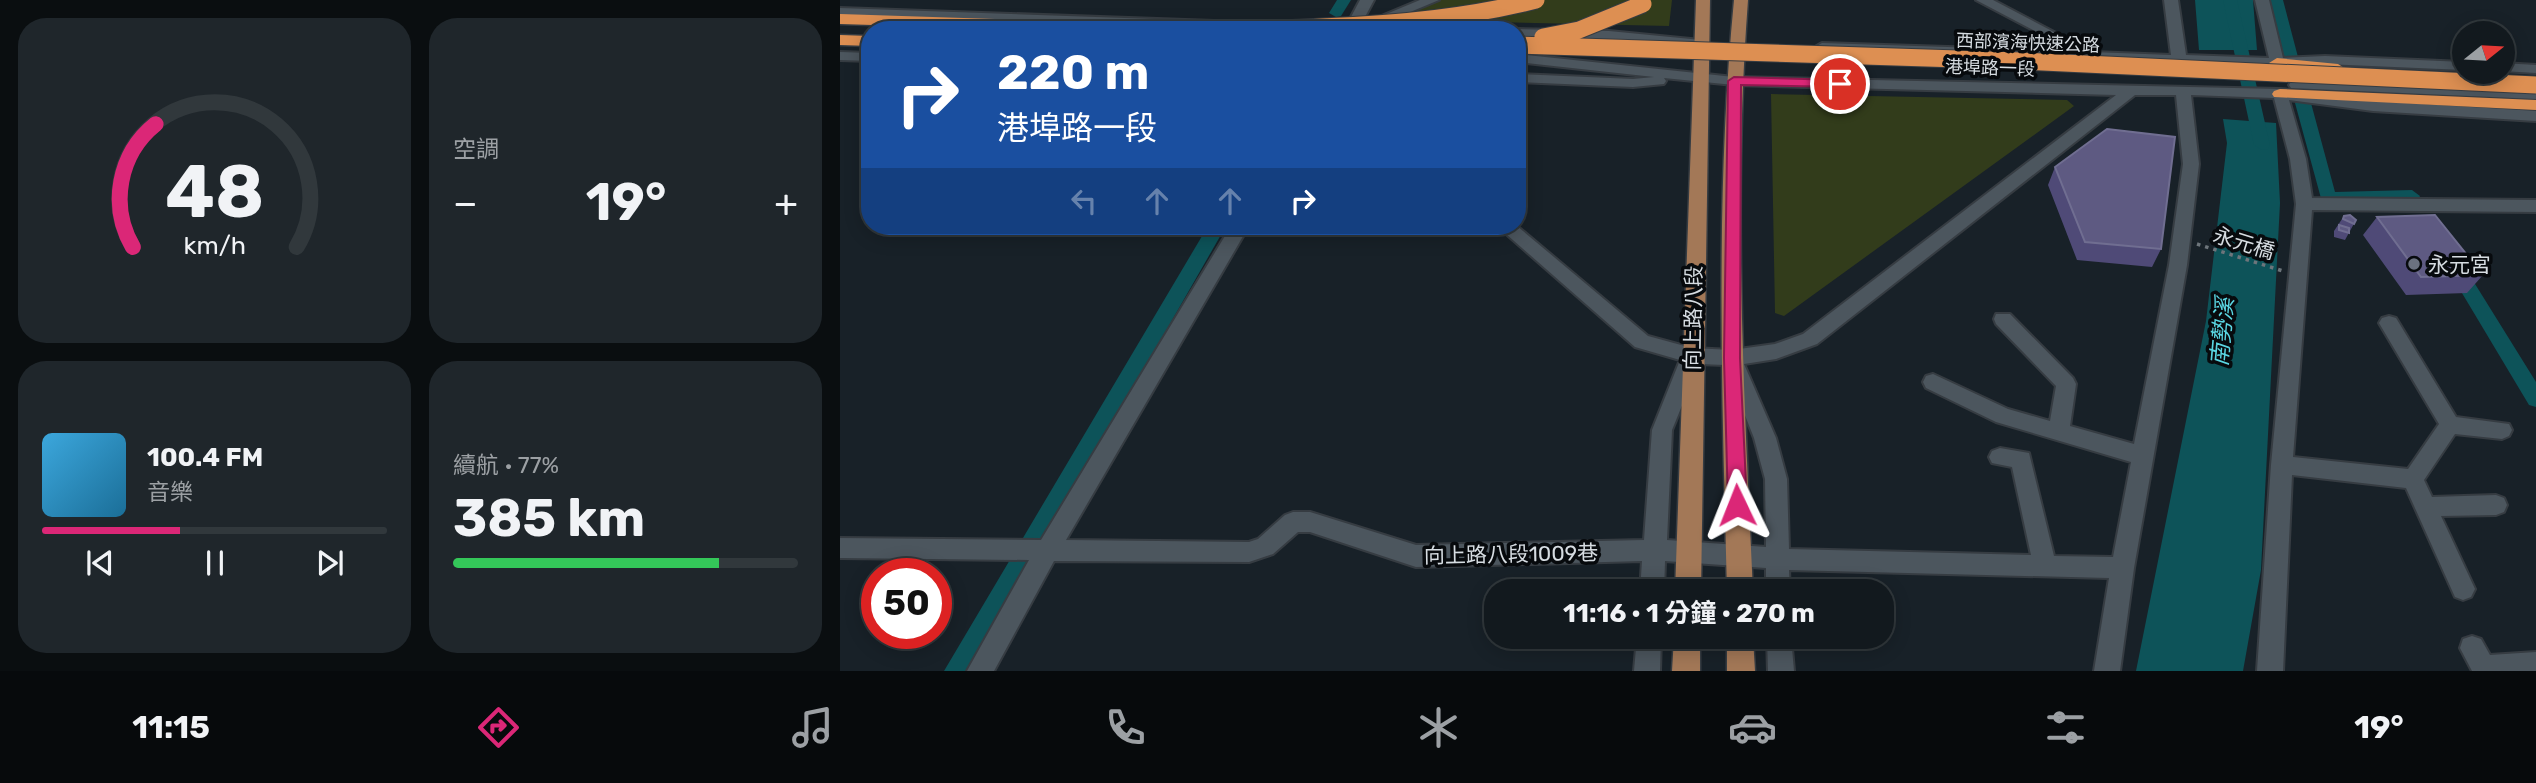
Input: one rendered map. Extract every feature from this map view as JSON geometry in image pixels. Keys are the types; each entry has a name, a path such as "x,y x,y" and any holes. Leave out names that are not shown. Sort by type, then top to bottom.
{"highway":[{"path":"1431,21 1492,12 1536,0"},
{"path":"1526,42 1579,30 1649,0"},
{"path":"840,19 901,21"},
{"path":"840,32 861,33"},
{"path":"840,40 861,41"},
{"name":"西部濱海快速公路","path":"1526,44 2021,61 2536,85"},
{"name":"西部濱海快速公路","path":"1526,56 2536,93"},
{"path":"2277,63 2379,73 2536,79"},
{"path":"2280,94 2536,105"}],"main road":[{"name":"向上路八段","path":"1688,579 1703,0"},
{"name":"向上路八段","path":"1740,579 1732,358 1734,81 1741,0"},
{"path":"1686,671 1687,649"},
{"path":"1740,649 1741,671"}],"street":[{"path":"1356,21 1367,0"},
{"path":"1375,21 1432,0"},
{"path":"1983,0 2090,54"},
{"path":"2171,0 2179,58"},
{"path":"2262,0 2277,63"},
{"path":"840,12 1096,21"},
{"name":"港埠路一段","path":"1526,33 1609,35 1701,44 2090,54 2277,63 2325,60 2452,65"},
{"name":"港埠路一段","path":"1526,56 1701,44"},
{"name":"港埠路一段","path":"2090,54 2128,67 2215,82 2425,91"},
{"path":"840,56 861,57"},
{"name":"港埠路一段","path":"1526,57 1734,81 2280,94 2373,106 2536,116"},
{"path":"2515,68 2536,69"},
{"name":"港埠路一段","path":"1526,78 1633,83 1700,78"},
{"path":"2107,671 2122,568 2181,240 2191,164 2183,90"},
{"name":"港埠路一段","path":"2280,94 2324,90 2536,93"},
{"path":"1517,235 1642,342 1692,356 1732,358 1776,351 1810,339 2131,91"},
{"path":"2270,671 2282,466 2304,204 2298,159 2280,94"},
{"path":"2304,204 2536,206"},
{"path":"980,671 1043,551 1235,235"},
{"path":"2003,319 2066,384 2059,432"},
{"path":"2389,323 2450,425"},
{"path":"1653,579 1661,430 1692,356"},
{"path":"1732,358 1765,438 1776,479 1778,579"},
{"path":"1933,382 2003,415 2143,456"},
{"path":"2413,479 2450,425"},
{"path":"2450,425 2502,430"},
{"path":"2000,457 2021,459 2045,566"},
{"path":"2282,466 2413,479"},
{"path":"2413,479 2463,589"},
{"path":"2426,507 2496,505"},
{"name":"向上路八段1009巷","path":"840,548 1249,552 1265,547 1293,522 1310,522 1416,556 1562,555 1654,550 1739,554 1777,559 2122,568"},
{"path":"1647,671 1648,649"},
{"path":"1780,649 1781,671"},
{"path":"2480,662 2533,663"}],"path":[{"name":"永元橋","path":"2181,240 2297,276"}],"green space":[{"path":"1434,0 1672,0 1669,26 1395,20 1393,17"},
{"path":"1771,94 2067,100 2074,106 1784,316 1775,313"}],"water":[{"path":"2195,0 2253,0 2257,50 2199,50"},
{"path":"2223,119 2276,123 2280,203 2261,570 2243,671 2136,671 2206,321 2227,143"}],"building":[{"path":"2107,129 2175,137 2161,249 2085,242 2055,167"},
{"path":"2350,215 2356,220 2354,224 2343,219 2344,216"},
{"path":"2435,215 2483,275 2421,277 2377,217"},
{"path":"2339,225 2349,228 2349,233 2339,230"}],"waterway":[{"path":"1336,13 1344,0"},
{"name":"南勢溪","path":"2230,0 2262,145"},
{"path":"2276,0 2291,57"},
{"path":"2303,103 2328,198 2412,196"},
{"path":"957,671 1212,235"},
{"path":"2456,268 2536,399"}],"place":[{"name":"永元宮","path":"2414,264"}],"route":[{"path":"1737,505 1732,358 1734,81 1840,84"}]}
